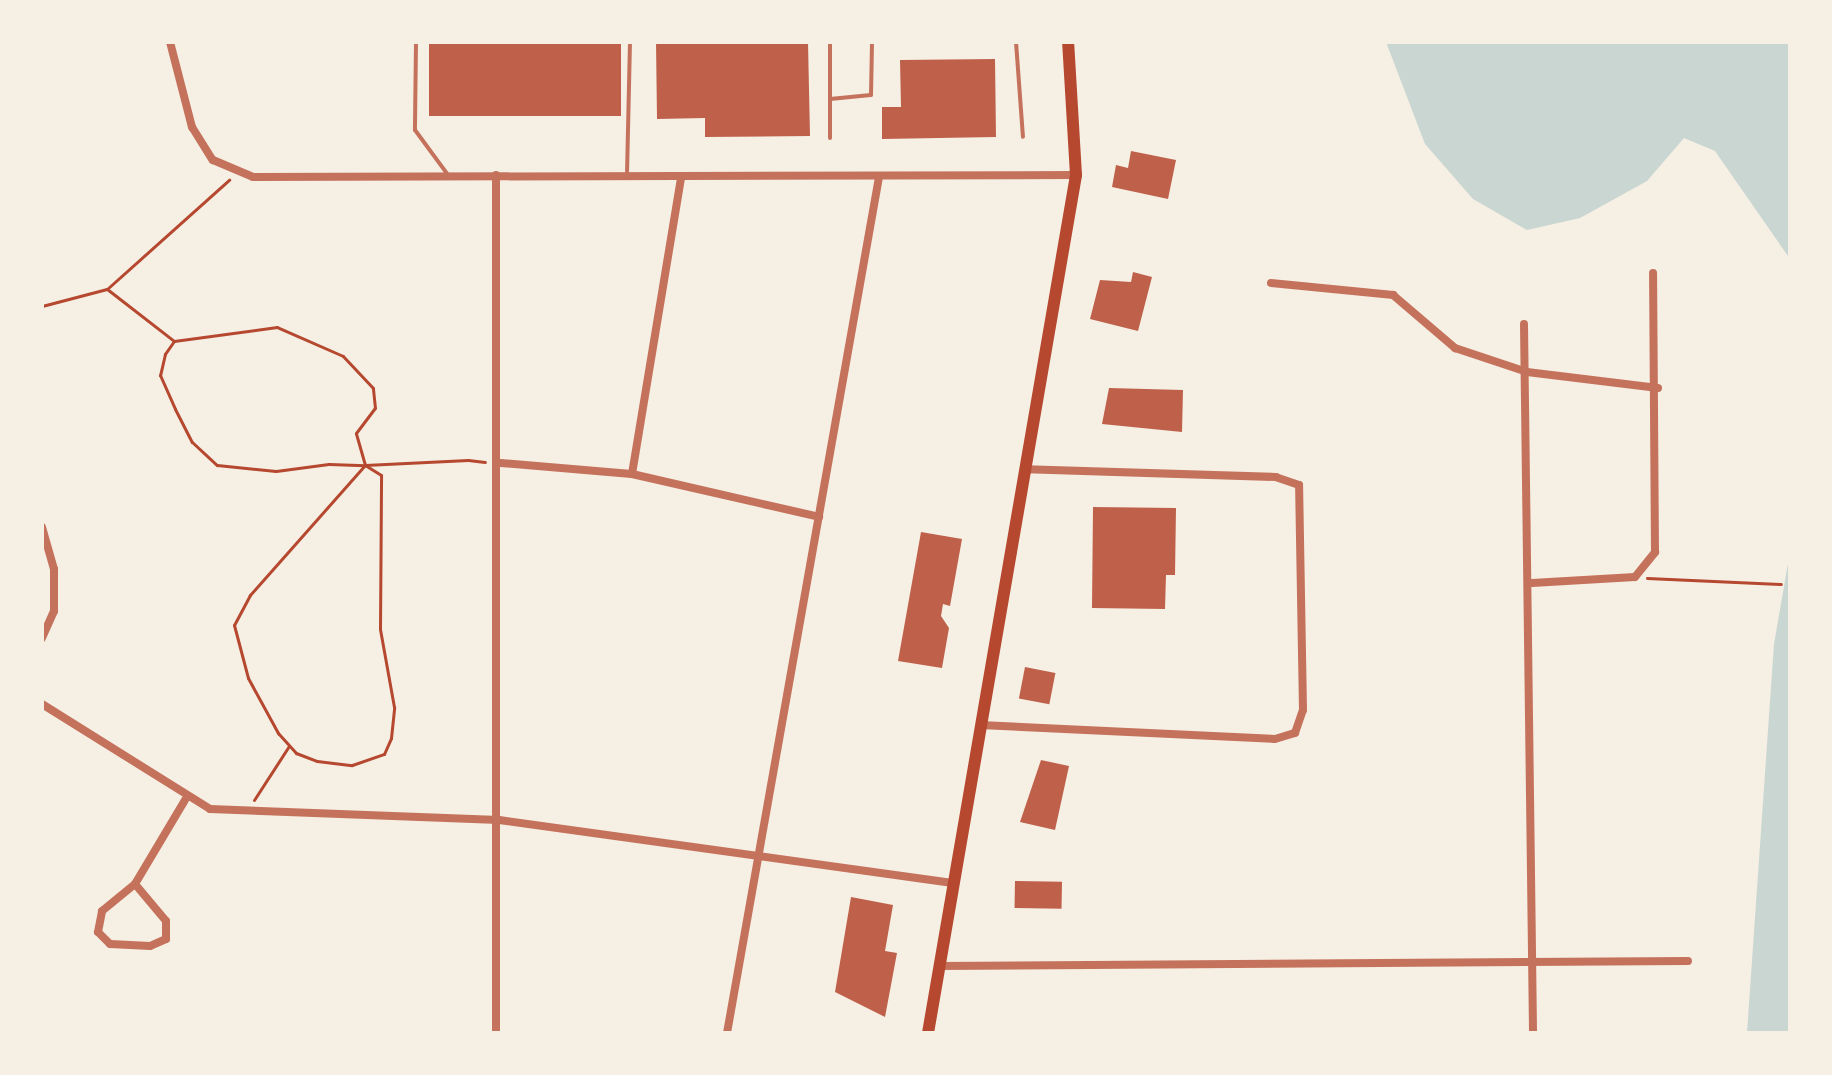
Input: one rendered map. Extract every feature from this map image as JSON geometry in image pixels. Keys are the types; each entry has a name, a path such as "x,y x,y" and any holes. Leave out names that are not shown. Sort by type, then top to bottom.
{"main road":[{"path":"928,1033 1076,175 1068,42"}],"street":[{"path":"170,42 192,127 213,160 253,177 1076,175"},
{"path":"496,175 501,463 496,1033"},
{"path":"632,474 681,177"},
{"path":"727,1033 879,177"},
{"path":"1532,583 1635,577 1655,552 1658,388 1653,273"},
{"path":"1271,283 1393,295 1455,348 1527,372 1658,388"},
{"path":"1524,324 1532,583 1533,1033"},
{"path":"501,463 632,474 819,517"},
{"path":"980,725 1275,739 1295,733 1303,710 1299,485 1276,477 1027,469"},
{"path":"42,527 54,583 54,611 42,638"},
{"path":"42,704 185,800 246,812 499,820 953,883"},
{"path":"135,884 166,921 166,939 150,946 110,944 98,932 102,911 135,884 185,800"},
{"path":"939,966 1688,961"}],"lane":[{"path":"416,42 415,130 448,175"},
{"path":"627,176 630,42"},
{"path":"830,42 830,138"},
{"path":"830,99 871,95 872,42"},
{"path":"1016,42 1023,137"}],"path":[{"path":"42,306 107,289 237,170"},
{"path":"107,289 174,341 277,327 343,356 373,388 375,408 356,433 365,465 381,475 380,629 394,707 391,738 384,754 352,765 317,761 289,746 248,678 234,625 250,595 365,465"},
{"path":"174,341 160,375 192,442 217,465 501,463"},
{"path":"1635,577 1781,584"},
{"path":"246,812 289,746"}],"shaded area":[{"path":"1386,42 1790,42 1790,259 1715,151 1684,138 1647,181 1580,218 1527,230 1473,199 1425,144"},
{"path":"1790,552 1790,1033 1747,1033 1774,644"}],"building":[{"path":"429,42 621,42 621,116 429,116"},
{"path":"656,42 808,42 810,136 705,137 705,118 657,119"},
{"path":"995,59 996,137 882,139 882,107 901,107 900,60"},
{"path":"1131,151 1176,160 1168,199 1112,187 1116,165 1128,168"},
{"path":"1133,272 1152,277 1138,331 1090,319 1100,280 1131,282"},
{"path":"1109,388 1183,390 1182,432 1102,424"},
{"path":"1093,507 1176,508 1175,575 1166,575 1165,609 1092,608"},
{"path":"921,532 962,539 950,606 943,604 941,616 949,628 942,668 898,661"},
{"path":"1025,667 1055,673 1049,704 1019,698"},
{"path":"1041,760 1069,766 1055,830 1020,822"},
{"path":"1015,881 1062,882 1062,909 1015,908"},
{"path":"851,897 893,905 885,951 897,953 885,1017 835,992"}]}
